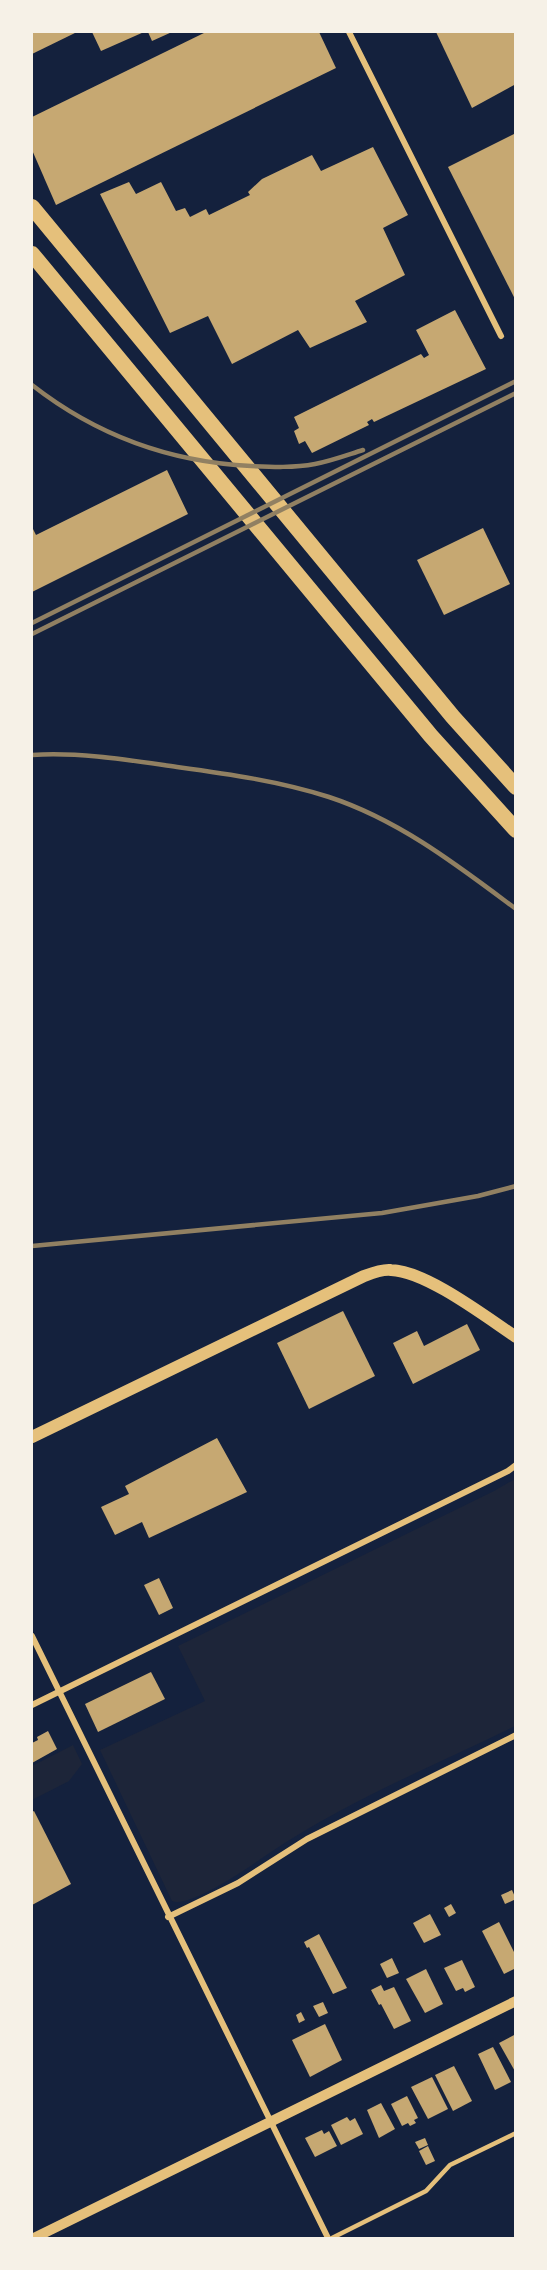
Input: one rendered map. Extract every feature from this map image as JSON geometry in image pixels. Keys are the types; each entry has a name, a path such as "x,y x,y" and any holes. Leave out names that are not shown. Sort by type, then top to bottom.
{"highway":[{"path":"32,207 453,717 516,788"},
{"path":"32,254 431,736 516,830"}],"main road":[{"path":"32,1437 363,1276 392,1270 430,1283 516,1337"}],"street":[{"path":"349,32 501,336"},
{"path":"32,1705 508,1471 516,1465"},
{"path":"32,1636 168,1917 330,2238"},
{"path":"168,1917 238,1883 307,1839 516,1735"},
{"path":"34,2238 516,2001"}],"lane":[{"path":"330,2238 426,2191 450,2165 516,2133"}],"shaded area":[{"path":"515,1479 515,1726 358,1801 297,1835 206,1893 181,1902 172,1901 100,1750 205,1701 178,1646"},
{"path":"73,1745 82,1764 69,1781 32,1800 32,1766"}],"building":[{"path":"32,32 77,32 32,54"},
{"path":"92,32 144,32 101,51"},
{"path":"148,32 172,32 152,41"},
{"path":"206,32 319,32 336,68 56,205 32,150 32,117"},
{"path":"436,32 516,32 516,84 472,108"},
{"path":"516,133 516,301 448,167"},
{"path":"373,147 408,215 383,228 405,275 355,301 367,322 310,348 298,330 232,364 208,316 170,333 100,194 129,182 136,194 161,182 176,211 185,208 190,217 206,209 209,215 250,195 248,192 262,179 312,155 321,171"},
{"path":"455,310 486,369 374,422 372,419 367,422 369,425 312,453 305,441 299,444 294,431 299,428 294,417 421,354 424,358 429,355 416,330"},
{"path":"167,470 188,514 32,592 32,527 36,535"},
{"path":"483,528 510,584 444,615 417,560"},
{"path":"343,1311 375,1376 309,1409 277,1343"},
{"path":"467,1324 480,1350 413,1384 393,1343 417,1331 424,1346"},
{"path":"217,1438 247,1492 149,1538 142,1522 115,1535 101,1507 129,1494 125,1486"},
{"path":"159,1578 173,1608 159,1615 144,1585"},
{"path":"151,1672 165,1699 98,1732 85,1704"},
{"path":"48,1731 57,1749 32,1763 32,1743"},
{"path":"34,1811 71,1884 32,1905 32,1812"},
{"path":"512,1890 516,1899 505,1904 501,1895"},
{"path":"451,1904 456,1913 449,1917 444,1908"},
{"path":"430,1914 441,1935 424,1943 413,1923"},
{"path":"499,1922 516,1956 516,1968 504,1974 482,1931"},
{"path":"319,1934 347,1988 333,1994 309,1947 307,1948 304,1942"},
{"path":"392,1958 399,1973 387,1978 380,1964"},
{"path":"462,1960 475,1987 465,1992 463,1988 456,1991 444,1968"},
{"path":"426,1969 443,2004 425,2013 406,1979"},
{"path":"381,1985 384,1991 394,1987 411,2021 394,2029 371,1990"},
{"path":"323,2002 328,2013 319,2017 313,2006"},
{"path":"301,2012 305,2020 299,2023 296,2015"},
{"path":"325,2024 342,2060 310,2077 292,2040"},
{"path":"516,2034 516,2073 499,2043"},
{"path":"493,2047 511,2082 495,2090 478,2054"},
{"path":"454,2066 472,2101 453,2111 435,2075"},
{"path":"432,2077 448,2109 428,2119 411,2087"},
{"path":"407,2096 418,2118 414,2120 416,2123 410,2126 408,2123 402,2126 391,2104"},
{"path":"381,2103 395,2129 379,2138 367,2110"},
{"path":"347,2117 350,2121 355,2118 363,2134 341,2145 331,2125"},
{"path":"322,2130 324,2134 329,2131 337,2146 315,2157 305,2138"},
{"path":"425,2138 428,2145 419,2149 415,2142"},
{"path":"428,2146 435,2161 426,2165 419,2151"}],"railway":[{"path":"32,623 516,381"},
{"path":"32,385 56,403 108,432 135,443 192,459 251,466 291,467 321,463 363,450"},
{"path":"32,634 516,393"},
{"path":"32,755 86,756 215,772 329,797 379,818 427,845 516,909"},
{"path":"32,1246 382,1213 478,1196 516,1186"}]}
